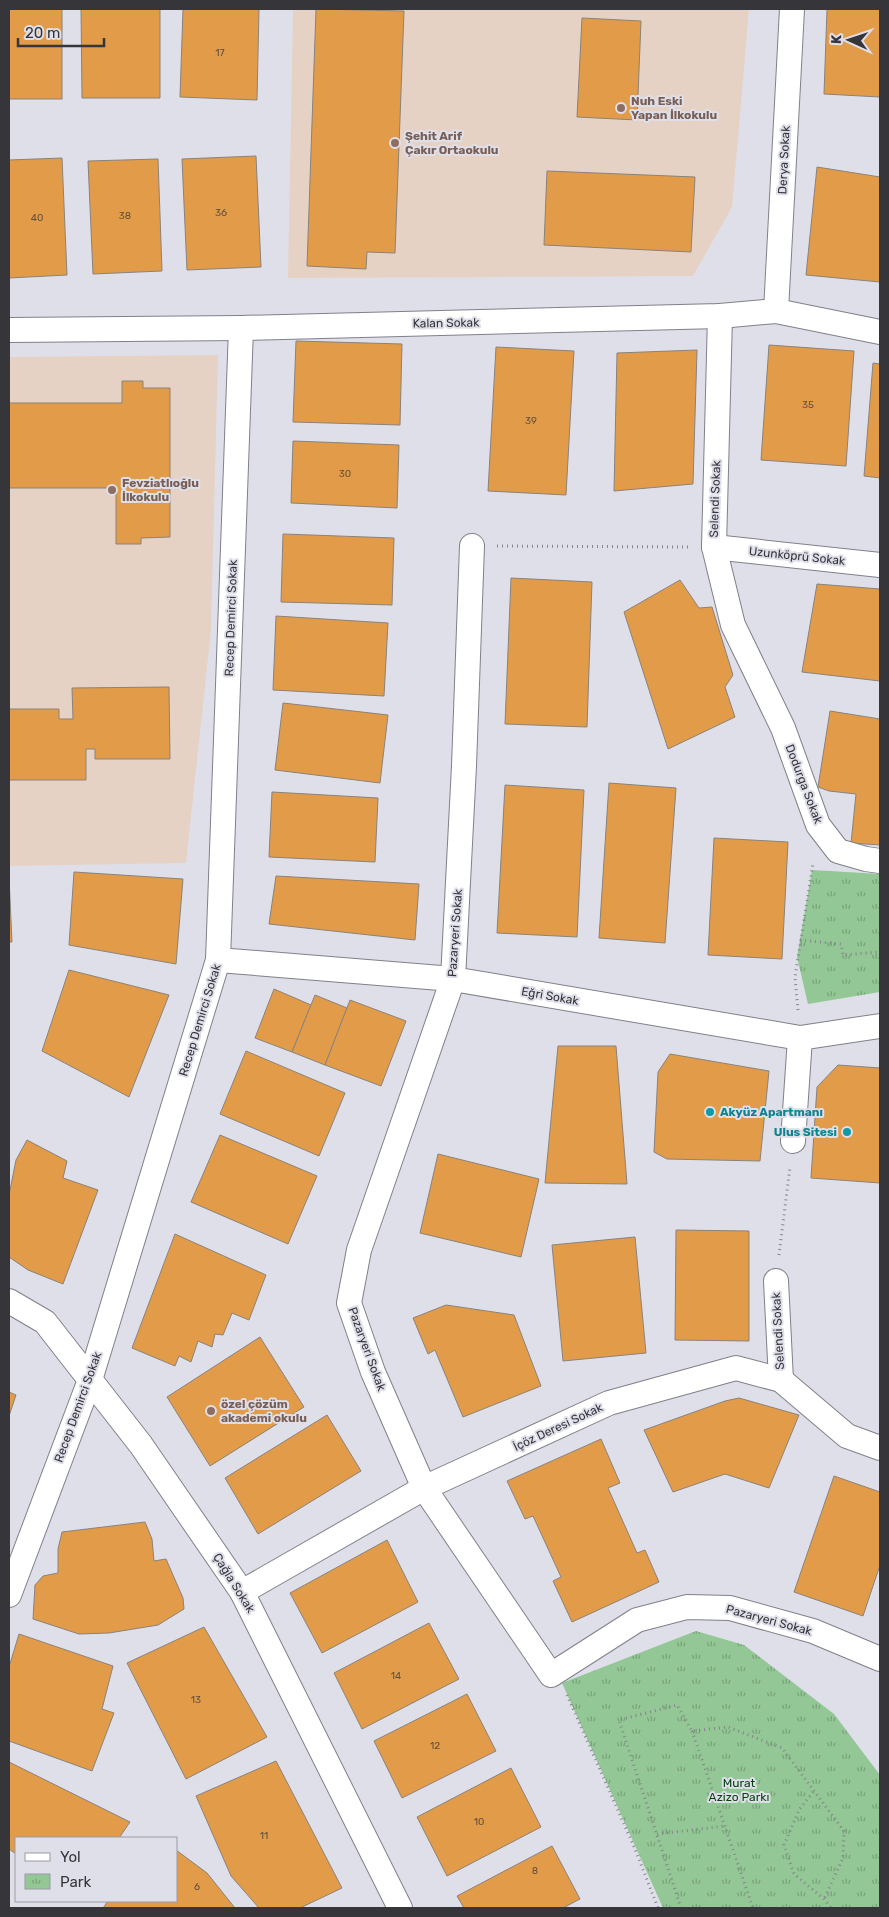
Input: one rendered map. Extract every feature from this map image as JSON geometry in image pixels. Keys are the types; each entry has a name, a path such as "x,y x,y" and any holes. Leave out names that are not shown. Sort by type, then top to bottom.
{"street":[{"name":"Derya Sokak","path":"776,310 792,9"},
{"name":"Kalan Sokak","path":"9,330 241,328 720,316 776,310 880,332"},
{"name":"Selendi Sokak","path":"720,316 714,547 733,625 783,728"},
{"name":"Recep Demirci Sokak","path":"9,1595 90,1380 218,960 241,328"},
{"name":"Pazaryeri Sokak","path":"472,546 464,766 453,979 359,1250 349,1303 373,1372 424,1488 551,1675 637,1620 687,1607 730,1608 813,1631 880,1658"},
{"name":"Uzunköprü Sokak","path":"714,547 880,564"},
{"name":"Dodurga Sokak","path":"783,728 818,825 838,851 880,861"},
{"name":"Eğri Sokak","path":"218,960 453,979 800,1038 880,1026"},
{"path":"793,1141 800,1038"},
{"name":"Selendi Sokak","path":"776,1281 781,1380"},
{"name":"Çağla Sokak","path":"9,1301 45,1322 140,1445 242,1592 400,1908"},
{"name":"İçöz Deresi Sokak","path":"242,1592 424,1488 609,1403 736,1368 781,1380 847,1436 880,1448"}],"path":[{"path":"472,546 714,547"},
{"path":"800,1038 795,977 818,825"},
{"path":"800,940 841,944 843,956 880,952"},
{"path":"776,1281 793,1141"},
{"path":"551,1675 562,1683 635,1849 658,1908"},
{"path":"681,1908 620,1720 677,1705 692,1731 753,1908"},
{"path":"692,1731 728,1727 782,1748 844,1831 843,1858 824,1900"},
{"path":"813,1792 799,1810 784,1845 794,1874 831,1908"},
{"path":"657,1834 725,1826"}],"shaded area":[{"path":"293,9 749,9 732,207 693,276 288,278"},
{"path":"218,355 211,630 186,863 9,866 9,357"}],"green space":[{"path":"812,870 880,874 880,992 808,1004 797,957"},
{"name":"Murat Azizo Parkı","path":"696,1631 744,1645 834,1714 880,1775 880,1908 663,1908 562,1683"}],"building":[{"path":"9,9 62,9 62,99 9,99"},
{"path":"81,9 160,9 160,98 82,98"},
{"path":"183,9 259,9 257,100 180,97"},
{"path":"316,9 404,11 395,253 367,252 366,269 307,266"},
{"path":"827,9 880,9 880,97 824,94"},
{"path":"582,18 641,21 637,120 577,117"},
{"path":"256,156 261,267 187,270 182,159"},
{"path":"62,158 67,275 9,278 9,160"},
{"path":"158,159 162,271 93,274 88,161"},
{"path":"817,167 880,177 880,282 806,275"},
{"path":"547,171 695,177 691,252 544,245"},
{"path":"296,341 402,344 400,425 293,422"},
{"path":"769,345 854,351 846,466 761,460"},
{"path":"496,347 574,351 566,495 488,491"},
{"path":"697,350 693,484 614,491 617,353"},
{"path":"873,363 880,364 880,478 864,476"},
{"path":"122,381 143,381 143,388 170,388 170,537 141,538 141,544 116,544 116,488 9,488 9,403 122,403"},
{"path":"293,441 399,445 397,508 291,503"},
{"path":"283,534 394,538 392,605 281,602"},
{"path":"511,578 592,582 587,727 505,724"},
{"path":"680,580 699,608 712,607 733,675 725,687 735,717 668,749 624,612"},
{"path":"817,584 880,589 880,681 802,672"},
{"path":"276,616 388,623 384,696 273,690"},
{"path":"169,687 170,759 95,759 95,749 86,749 86,780 9,780 9,709 59,709 59,719 73,719 72,688"},
{"path":"283,703 388,715 380,783 275,770"},
{"path":"830,711 880,719 880,845 851,843 856,794 829,791 818,787"},
{"path":"609,783 676,788 665,943 599,938"},
{"path":"505,785 584,790 577,937 497,933"},
{"path":"272,792 378,798 375,862 269,857"},
{"path":"714,838 788,842 782,959 708,955"},
{"path":"74,872 183,879 176,964 69,945"},
{"path":"276,876 419,884 415,940 269,924"},
{"path":"9,877 12,942 9,942"},
{"path":"69,970 169,995 129,1097 42,1051"},
{"path":"274,989 311,1005 292,1052 255,1038"},
{"path":"315,995 347,1008 325,1065 292,1052"},
{"path":"350,1000 406,1021 381,1086 325,1065"},
{"path":"558,1046 616,1046 627,1184 545,1183"},
{"path":"246,1051 345,1093 319,1156 220,1114"},
{"name":"Akyüz Apartmanı","path":"670,1054 769,1071 760,1161 667,1159 654,1152 658,1072"},
{"name":"Ulus Sitesi","path":"838,1065 880,1068 880,1183 811,1178 817,1087"},
{"path":"220,1135 317,1176 288,1244 191,1202"},
{"path":"27,1140 67,1161 63,1178 98,1190 63,1284 28,1270 9,1257 9,1195 16,1160"},
{"path":"438,1154 539,1179 521,1257 420,1233"},
{"path":"676,1230 749,1231 749,1341 675,1340"},
{"path":"175,1234 266,1275 249,1320 232,1313 223,1335 215,1334 212,1347 198,1341 191,1362 179,1356 175,1366 132,1348"},
{"path":"635,1237 646,1353 563,1361 552,1245"},
{"path":"446,1305 514,1315 541,1386 463,1417 435,1350 428,1354 413,1318"},
{"path":"260,1337 304,1407 210,1466 167,1397"},
{"path":"9,1392 16,1395 9,1416"},
{"path":"739,1398 799,1415 769,1488 725,1474 673,1492 644,1430 725,1401"},
{"path":"327,1415 361,1471 258,1534 225,1478"},
{"path":"601,1439 620,1483 608,1488 637,1553 645,1550 659,1582 572,1622 553,1581 561,1577 533,1516 525,1519 507,1481"},
{"path":"834,1476 880,1492 880,1565 863,1616 794,1592"},
{"path":"145,1522 152,1539 154,1561 166,1559 183,1598 184,1609 158,1625 109,1633 79,1634 33,1619 35,1585 43,1576 58,1573 58,1549 62,1532"},
{"path":"387,1540 418,1602 322,1653 290,1593"},
{"path":"429,1623 459,1679 362,1729 334,1673"},
{"path":"204,1627 267,1737 186,1779 127,1663"},
{"path":"19,1634 113,1666 102,1709 114,1713 92,1771 9,1741 9,1667"},
{"path":"467,1694 496,1751 402,1798 374,1741"},
{"path":"276,1761 342,1888 300,1908 259,1908 231,1876 196,1796"},
{"path":"9,1762 130,1822 120,1837 15,1837 15,1853 9,1849"},
{"path":"511,1768 541,1827 447,1876 417,1817"},
{"path":"552,1846 580,1899 563,1908 464,1908 457,1896"},
{"path":"178,1851 207,1873 235,1908 103,1908 107,1902 178,1902"}],"place":[{"name":"Nuh Eski Yapan İlkokulu","path":"621,108"},
{"name":"Şehit Arif Çakır Ortaokulu","path":"395,143"},
{"name":"Fevziatlıoğlu İlkokulu","path":"112,490"},
{"name":"Akyüz Apartmanı","path":"710,1112"},
{"name":"Ulus Sitesi","path":"847,1132"},
{"name":"özel çözüm akademi okulu","path":"211,1411"}]}
